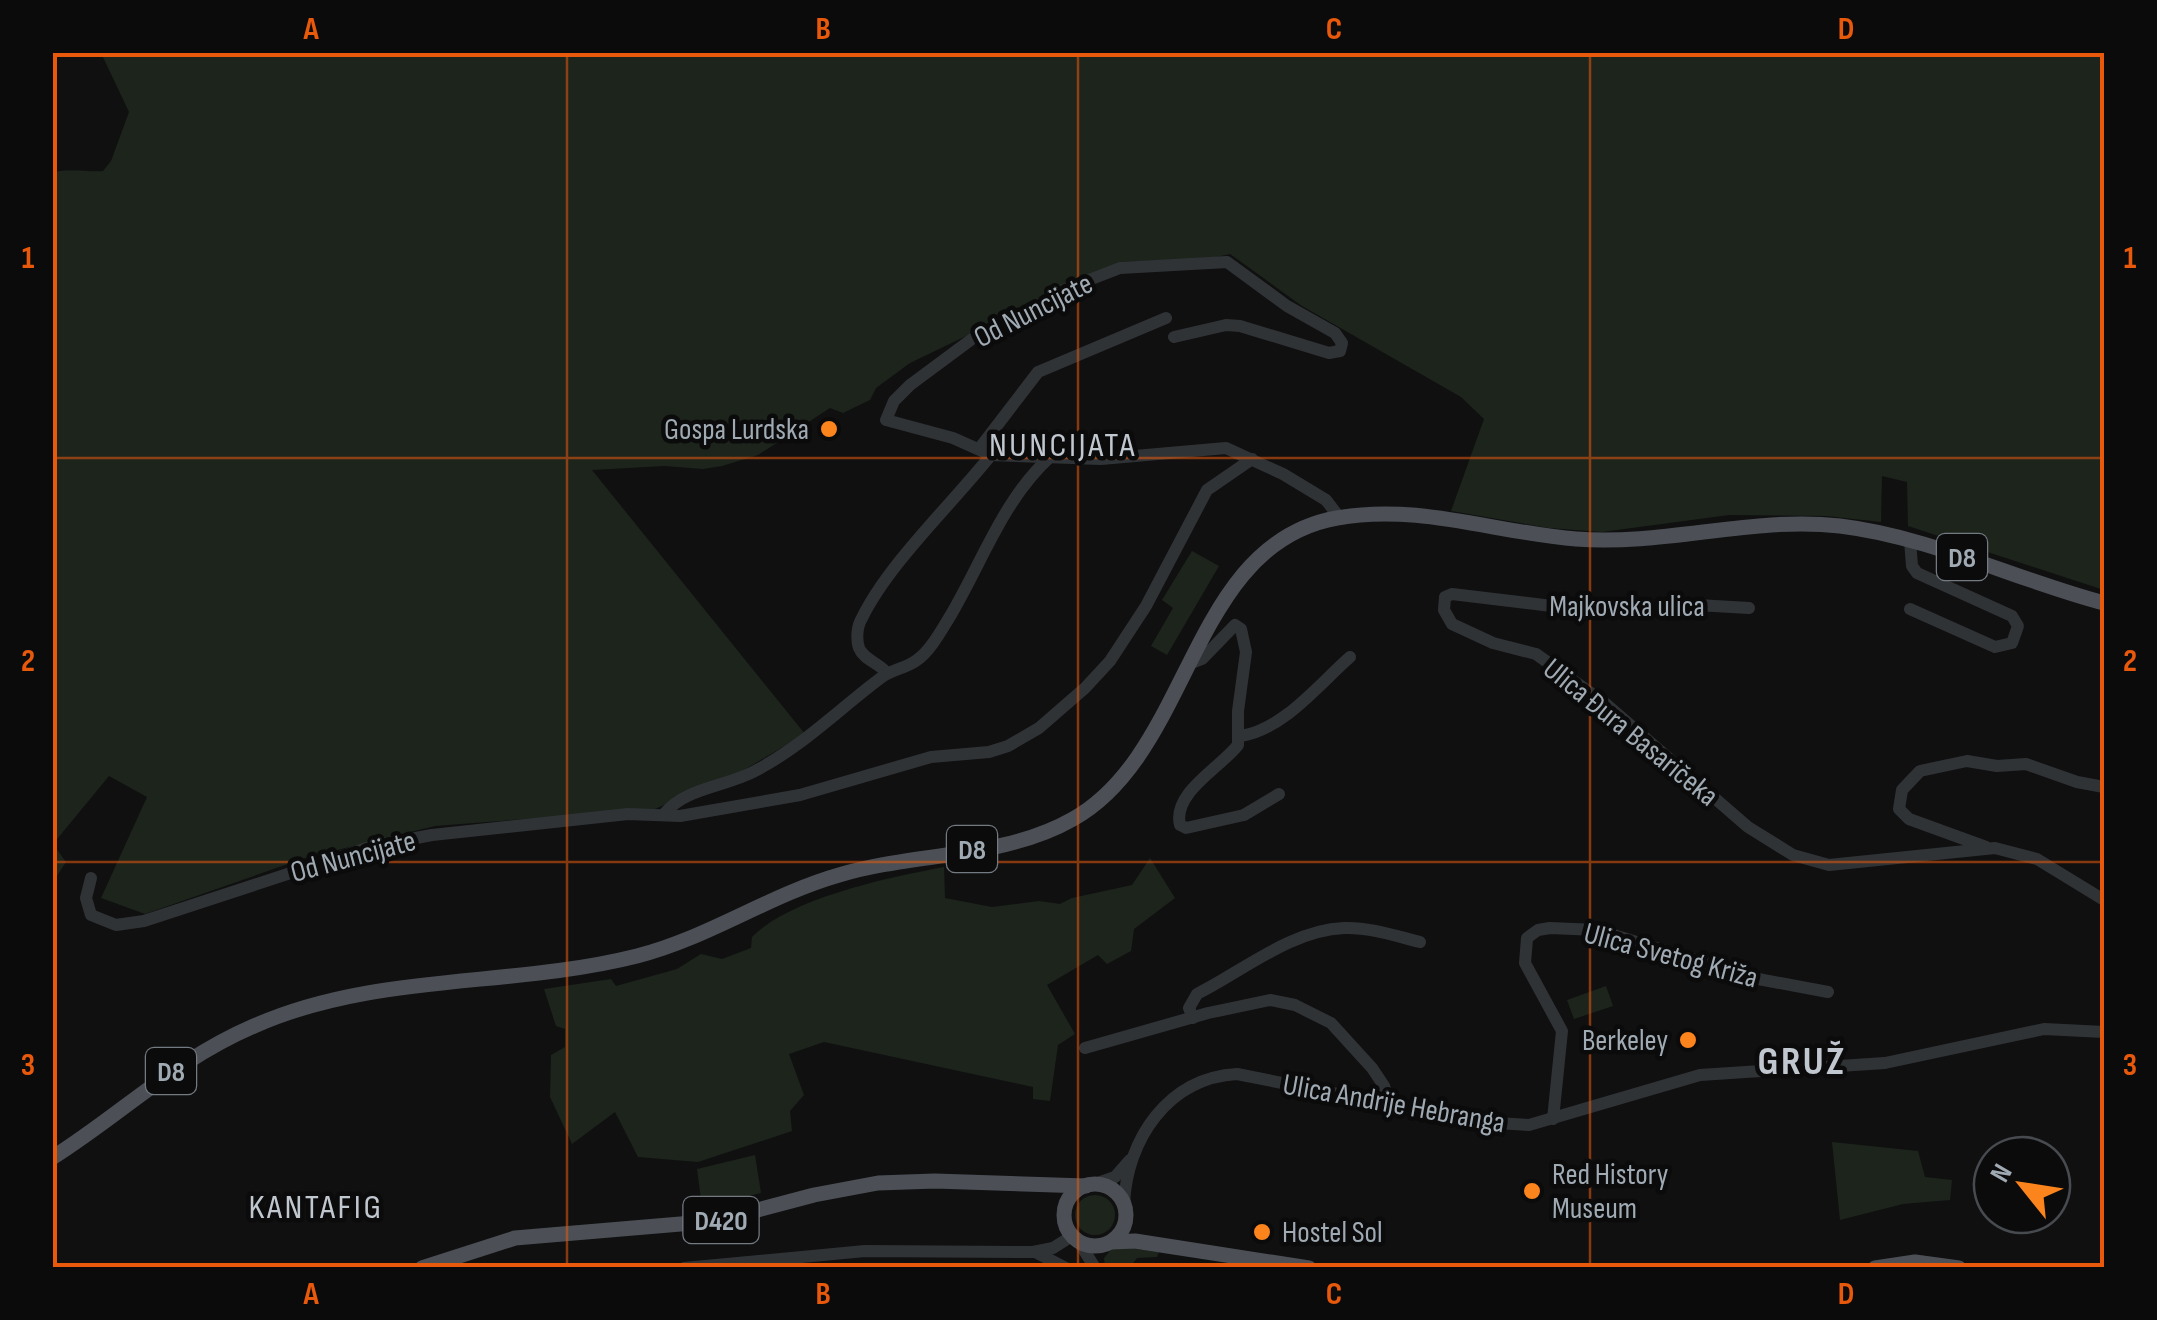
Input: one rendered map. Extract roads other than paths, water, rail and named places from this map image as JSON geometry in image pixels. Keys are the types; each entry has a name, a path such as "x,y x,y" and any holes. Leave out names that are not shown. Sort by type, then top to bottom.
{"main road":[{"name":"D8","path":"52,1158 185,1062 256,1025 292,1012 374,991 630,958 690,939 846,872 998,846 1049,830 1093,806 1116,785 1150,738 1233,589 1264,553 1301,529 1339,517 1411,516 1579,540 1646,539 1786,524 1837,526 1910,540 2104,603"},
{"name":"D420","path":"422,1268 515,1238 716,1222 814,1195 878,1183 1091,1185"},
{"path":"1021,1183 1054,1199 1076,1239 1098,1246 1150,1243 1309,1268"},
{"path":"1064,1212 1071,1196 1091,1185 1113,1190 1135,1232 1150,1243"},
{"path":"1109,1243 1118,1236 1125,1211"},
{"path":"1875,1268 1915,1262 1959,1268"}],"street":[{"name":"Od Nuncijate","path":"1174,337 1240,326 1329,352 1340,351 1342,342 1335,333 1287,306 1227,262 1120,268 1063,290 1006,326 972,339 910,384 894,402 886,420 953,438 985,452 1101,458 1226,448 1326,500 1339,517"},
{"name":"Od Nuncijate","path":"888,672 859,648 861,618 985,452 1038,372 1166,318"},
{"name":"Od Nuncijate","path":"664,814 682,798 749,774 800,745 888,672 918,660 939,634 976,572 1005,512 1034,471 1051,456"},
{"name":"Od Nuncijate","path":"91,878 87,909 102,922 144,921 372,846 432,835 628,814 680,816 800,795 931,757 989,752 1022,738 1084,688 1110,660 1146,606 1207,490 1252,459"},
{"path":"1910,540 1912,566 1917,572 2012,616 2018,626 2012,644 1995,647 1910,609"},
{"name":"Majkovska ulica","path":"1445,597 1452,594 1585,610 1696,605 1749,608"},
{"name":"Ulica Đura Basaričeka","path":"1445,597 1444,610 1452,624 1494,643 1536,654 1606,704 1748,828 1793,855 1829,865 1940,856 1986,847"},
{"path":"1189,664 1202,660 1238,625 1246,652 1238,711 1240,736 1230,754 1183,800 1177,814 1180,826 1244,816 1279,794"},
{"path":"1240,736 1276,723 1350,657"},
{"path":"2104,788 2026,764 1997,766 1966,760 1920,771 1902,790 1899,809 1908,819 1986,847 2037,859 2104,900"},
{"path":"1192,1018 1190,1000 1197,994 1308,935 1344,928 1420,942"},
{"name":"Ulica Svetog Križa","path":"1553,1119 1562,1030 1525,963 1527,938 1538,930 1597,930 1758,979 1828,992"},
{"path":"1085,1048 1270,1000 1312,1012 1331,1024 1372,1068 1384,1086 1390,1106"},
{"name":"Ulica Andrije Hebranga","path":"1091,1185 1115,1176 1163,1107 1193,1084 1221,1075 1237,1074 1506,1125 1529,1125 1700,1075 1885,1063 2044,1029 2104,1032"},
{"name":"Ulica Andrije Hebranga","path":"1125,1211 1131,1158"},
{"path":"684,1268 865,1251 1033,1252 1076,1239 1096,1268"},
{"path":"1096,1268 1101,1251 1109,1243"},
{"path":"1033,1252 1066,1268"}],"place":[{"name":"Gospa Lurdska","path":"829,429"},
{"name":"Berkeley","path":"1688,1040"},
{"name":"Red History Museum","path":"1532,1191"},
{"name":"Hostel Sol","path":"1262,1232"}],"district":[{"name":"NUNCIJATA","path":"1063,444"},
{"name":"GRUŽ","path":"1802,1060"},
{"name":"KANTAFIG","path":"316,1206"}]}
